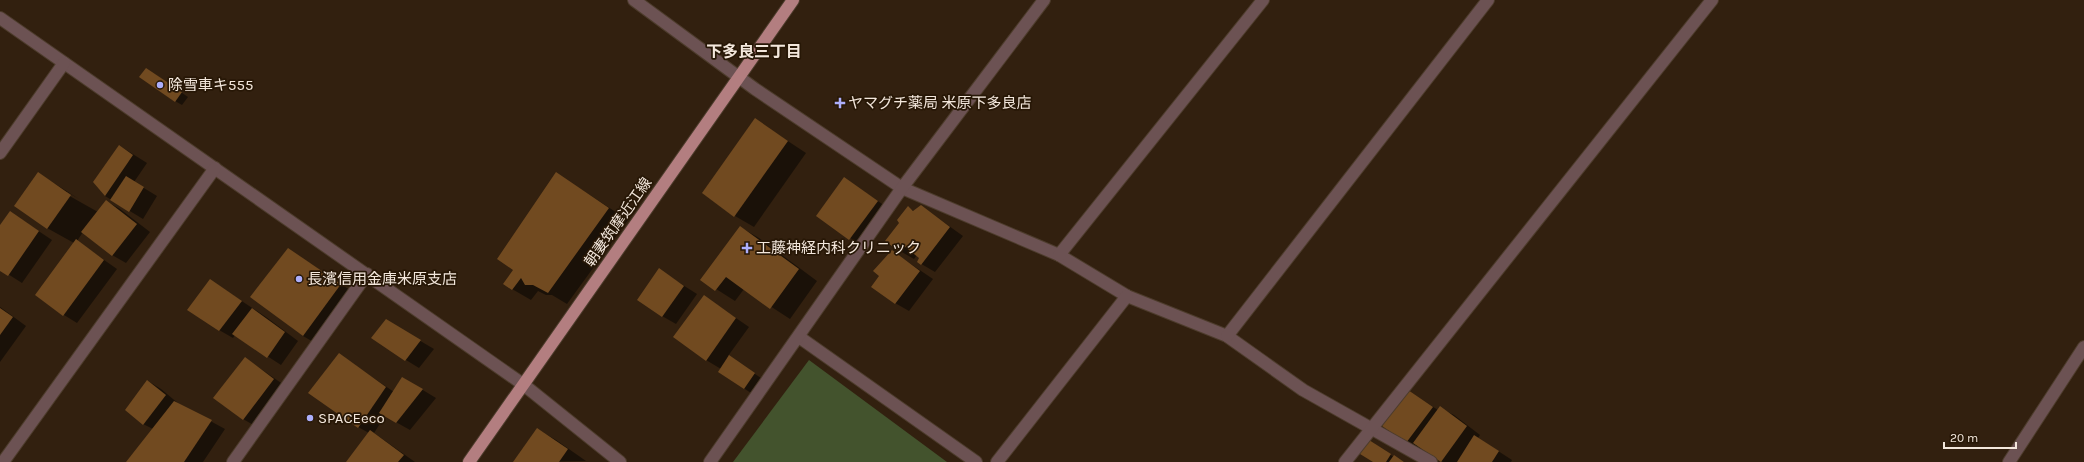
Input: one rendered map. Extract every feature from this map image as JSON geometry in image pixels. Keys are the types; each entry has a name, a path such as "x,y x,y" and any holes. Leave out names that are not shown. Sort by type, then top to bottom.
{"main road":[{"name":"朝妻筑摩近江線","path":"470,462 793,0"}],"street":[{"path":"634,0 738,77 902,188 1059,255 1126,296 1227,336 1303,390 1370,430 1431,462"},
{"path":"710,462 902,188 1044,0"},
{"path":"1059,255 1263,0"},
{"path":"1227,336 1488,0"},
{"path":"1346,462 1712,0"},
{"path":"0,18 524,385 620,462"},
{"path":"0,153 64,63"},
{"path":"3,462 216,168"},
{"path":"233,462 367,274"},
{"path":"997,462 1126,296"},
{"path":"799,337 976,462"},
{"path":"2009,462 2084,347"}],"green space":[{"path":"809,360 947,462 733,462"}],"building":[{"name":"除雪車キ555","path":"146,68 182,92 175,102 139,77"},
{"path":"755,118 788,141 734,217 702,193"},
{"path":"119,145 133,155 105,196 93,182"},
{"path":"38,172 71,195 47,229 14,206"},
{"path":"556,172 609,208 548,293 533,285 525,285 521,278 512,290 503,284 513,270 497,259"},
{"path":"126,176 144,187 129,212 110,200"},
{"path":"844,177 878,201 849,240 816,216"},
{"path":"106,200 137,224 112,256 81,232"},
{"path":"921,205 950,227 921,265 917,262 919,258 904,246 900,252 885,241 899,223 897,220 908,206 913,211"},
{"path":"10,211 39,231 8,276 0,271 0,225"},
{"name":"工藤神経内科クリニック","path":"740,226 799,269 770,309 726,277 715,291 700,280"},
{"path":"76,239 104,260 63,316 35,295"},
{"path":"288,248 341,284 303,336 250,297"},
{"path":"892,250 920,271 895,304 871,287 879,276 873,271"},
{"path":"659,268 684,286 662,317 637,300"},
{"path":"210,279 242,301 219,331 187,310"},
{"path":"704,295 736,318 706,361 673,337"},
{"path":"0,308 13,317 0,335"},
{"path":"252,308 285,332 267,358 232,334"},
{"path":"386,319 421,340 405,361 371,338"},
{"path":"339,353 386,387 358,428 308,393"},
{"path":"729,355 755,373 744,389 718,372"},
{"path":"245,357 274,379 243,420 213,398"},
{"path":"402,377 423,389 396,423 379,413"},
{"path":"147,380 166,395 143,425 125,410"},
{"path":"1408,390 1433,407 1406,443 1382,426"},
{"path":"174,401 212,420 184,462 126,462"},
{"path":"1440,406 1467,426 1441,462 1413,443"},
{"path":"537,428 568,449 559,462 513,462"},
{"path":"370,430 404,455 398,462 346,462"},
{"path":"1474,435 1499,451 1492,462 1457,462"},
{"path":"1369,440 1391,454 1386,462 1373,462 1360,454"},
{"path":"1394,455 1404,462 1389,462"}],"place":[{"name":"除雪車キ555","path":"160,85"},
{"name":"ヤマグチ薬局 米原下多良店","path":"840,103"},
{"name":"工藤神経内科クリニック","path":"747,248"},
{"name":"長濱信用金庫米原支店","path":"299,279"},
{"name":"SPACEeco","path":"310,418"}],"district":[{"name":"下多良三丁目","path":"754,51"}]}
